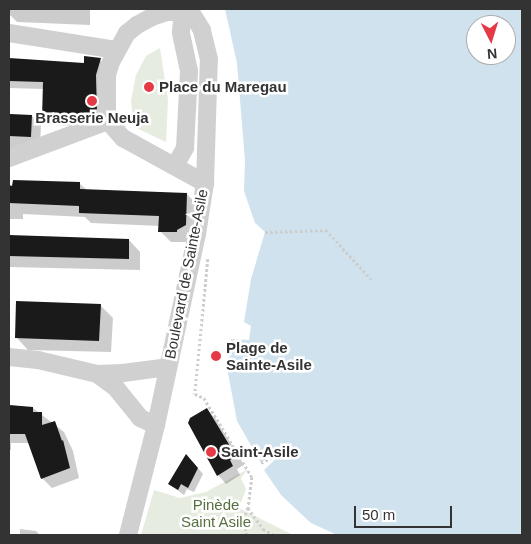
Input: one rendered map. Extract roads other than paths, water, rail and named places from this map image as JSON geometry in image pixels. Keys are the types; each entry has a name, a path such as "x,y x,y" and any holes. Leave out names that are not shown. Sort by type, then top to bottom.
{"street":[{"path":"175,166 185,148 190,71 182,32 188,11 167,12 137,25 116,50 108,75 108,121 123,138 204,183"},
{"name":"Boulevard de Sainte-Asile","path":"128,535 156,426 197,234 204,183 209,59 202,30 188,11"},
{"path":"9,33 116,50"},
{"path":"9,158 108,121"},
{"path":"9,357 38,360 97,374 123,373 168,367"},
{"path":"97,374 116,388 140,418 156,426"}],"water":[{"path":"225,9 522,9 522,535 337,535 311,523 281,495 264,470 280,455 275,451 261,463 237,421 228,373 231,339 249,340 251,326 244,322 251,279 265,232 255,223 244,191 245,161 237,63"}],"place":[{"name":"Place du Maregau","path":"149,87"},
{"name":"Brasserie Neuja","path":"92,101"},
{"name":"Plage de Sainte-Asile","path":"216,356"},
{"name":"Saint-Asile","path":"211,452"}],"park label":[{"name":"Pinède Saint Asile","path":"216,512"}]}
